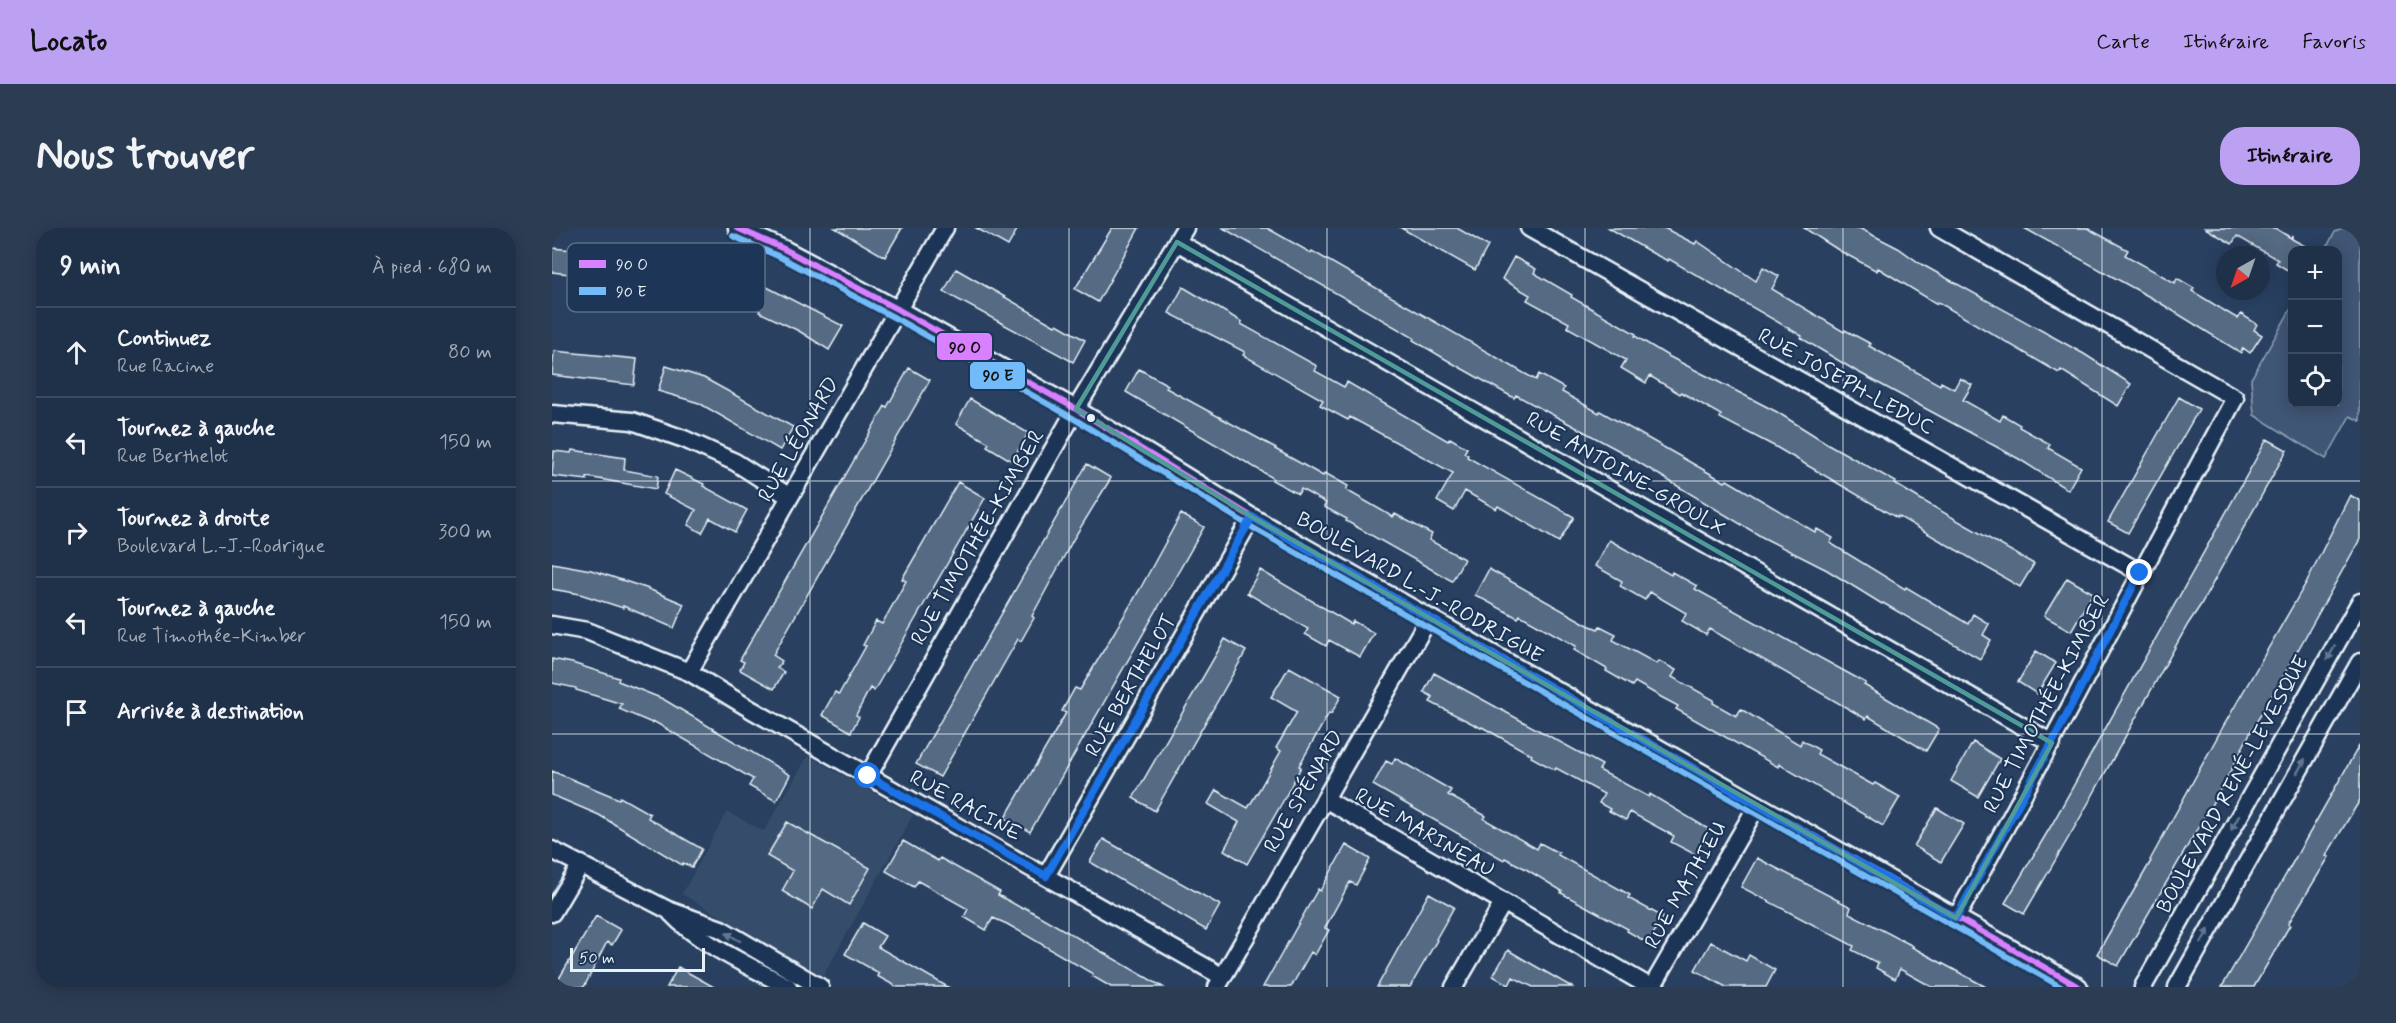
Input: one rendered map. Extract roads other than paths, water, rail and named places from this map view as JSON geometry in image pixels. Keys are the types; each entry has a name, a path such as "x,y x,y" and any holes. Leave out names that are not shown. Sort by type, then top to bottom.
{"street":[{"name":"BOULEVARD L.-J.-RODRIGUE","path":"737,228 784,249 1076,409 1252,517 2079,987"},
{"name":"RUE LÉONARD","path":"689,672 945,228"},
{"name":"RUE JOSEPH-LEDUC","path":"1530,228 2140,573"},
{"name":"RUE TIMOTHÉE-KIMBER","path":"1939,228 2235,398 2140,573 2052,743 1956,918"},
{"name":"RUE TIMOTHÉE-KIMBER","path":"868,776 1076,409 1181,235"},
{"name":"RUE ANTOINE-GROULX","path":"1181,235 2052,743"},
{"path":"552,414 632,421 684,439 735,462 790,497"},
{"name":"RUE BERTHELOT","path":"1046,876 1252,517"},
{"name":"BOULEVARD RENÉ-LEVESQUE","path":"2143,987 2360,602"},
{"name":"RUE SPÉNARD","path":"1220,982 1429,618"},
{"name":"RUE RACINE","path":"552,625 587,631 689,672 1046,876 1220,982"},
{"path":"2177,987 2360,662"},
{"name":"RUE MARINEAU","path":"1325,799 1651,987"},
{"name":"RUE MATHIEU","path":"1651,987 1757,806"},
{"path":"552,850 668,910 694,933 788,987"},
{"path":"552,913 581,864"},
{"name":"RUE MARINEAU","path":"1454,987 1503,903"},
{"path":"762,972 820,987"}]}
